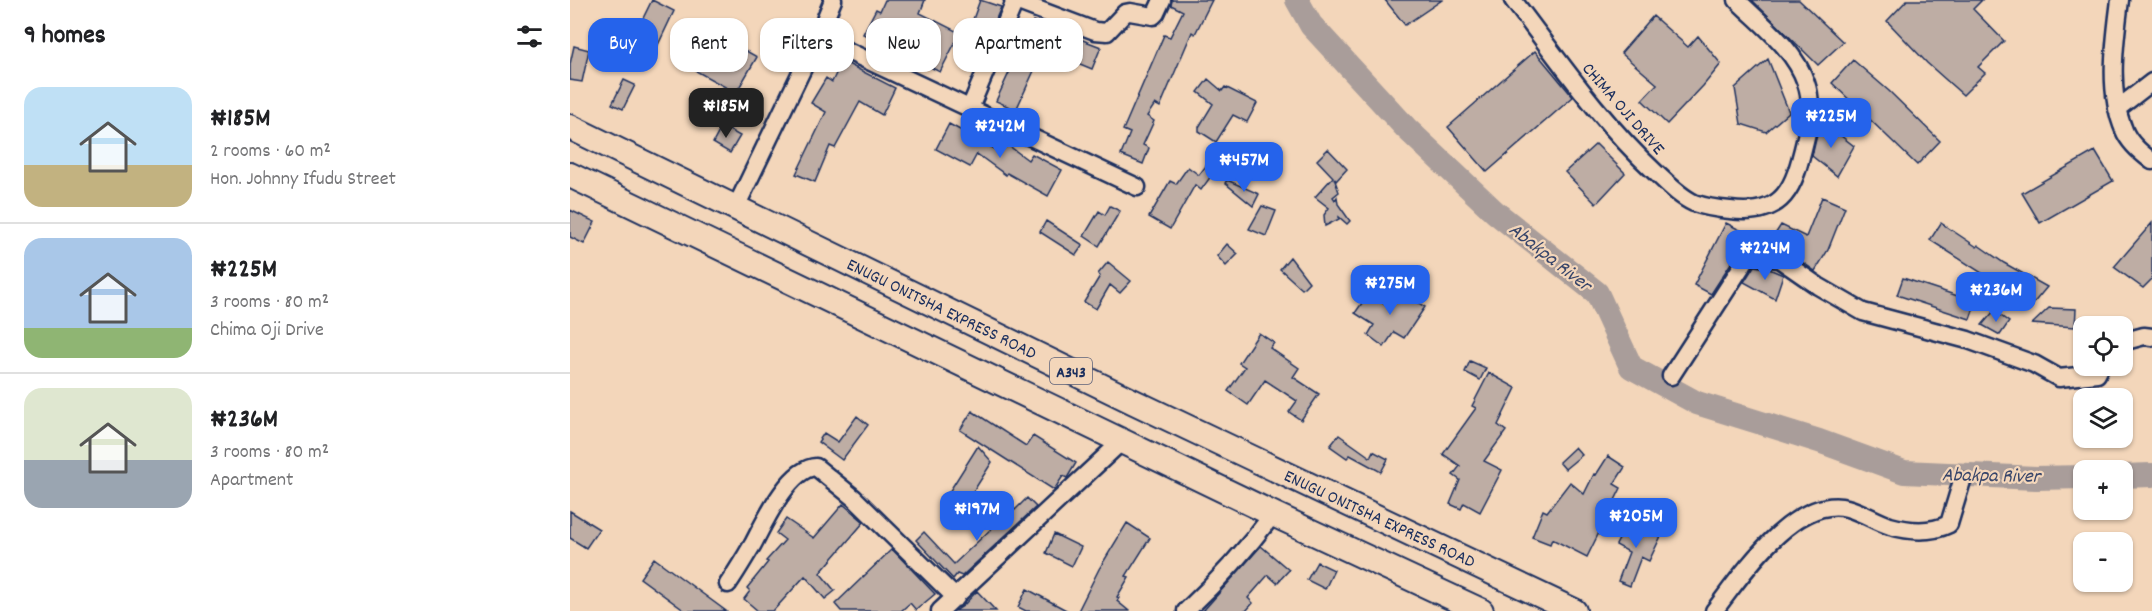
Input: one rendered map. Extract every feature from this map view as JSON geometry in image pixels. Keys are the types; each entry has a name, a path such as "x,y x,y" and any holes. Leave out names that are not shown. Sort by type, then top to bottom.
{"highway":[{"name":"ENUGU ONITSHA EXPRESS ROAD","path":"570,127 1134,402 1574,611"},
{"name":"A343","path":"570,176 1273,514 1481,611"}],"street":[{"path":"826,18 833,0"},
{"path":"970,108 1014,0 1095,31 1107,32 1125,13 1153,16 1162,0"},
{"name":"CHIMA OJI DRIVE","path":"1513,0 1600,114 1632,150 1679,193 1697,204 1755,212 1769,208 1780,200 1797,174 1809,125 1810,94 1806,80 1792,55 1737,0"},
{"path":"2120,0 2114,92 2117,109 2128,137 2152,161"},
{"path":"854,54 1137,187"},
{"path":"736,207 801,72"},
{"path":"2117,109 2152,82"},
{"path":"1671,376 1749,255 1779,259 1818,286 1863,312 1968,340 2034,364 2059,378 2078,376"},
{"path":"2133,339 2144,336 2152,337"},
{"path":"943,610 1122,441"},
{"path":"728,584 747,555 779,496 801,472 809,467 816,467 854,498 956,598"},
{"path":"1713,611 1764,547 1785,528 1801,518 1815,511 1839,507 1889,526 1911,530 1941,528 1948,524 1962,482"},
{"path":"1186,611 1227,572 1273,514"}],"building":[{"path":"652,0 674,11 658,45 658,18 643,18"},
{"path":"885,0 925,0 920,13 930,18 871,18 876,9 880,11"},
{"path":"980,0 1001,7 996,18 974,18"},
{"path":"1172,0 1212,0 1195,34 1192,32 1160,107 1155,104 1147,116 1154,121 1143,145 1149,148 1143,164 1121,155 1130,133 1123,130 1164,35 1170,37 1183,11 1171,5"},
{"path":"1385,0 1442,0 1405,25"},
{"path":"1752,0 1799,0 1843,42 1818,65"},
{"path":"1907,0 1982,0 1973,9 2004,41 1978,67 1985,73 1963,95 1927,63 1887,21"},
{"path":"1653,16 1688,47 1698,36 1721,64 1667,124 1642,100 1657,84 1621,53"},
{"path":"941,24 953,30 953,47 941,70"},
{"path":"1083,40 1101,47 1092,69 1083,65"},
{"path":"574,46 588,50 582,82 570,80 570,64"},
{"path":"1535,51 1573,97 1487,172 1448,127"},
{"path":"748,52 757,57 736,93 698,72 748,72"},
{"path":"1768,59 1789,112 1766,132 1741,124 1735,88"},
{"path":"1853,60 1889,91 1940,141 1917,165 1832,83"},
{"path":"854,67 895,88 882,115 860,102 835,148 830,146 815,182 796,174 826,112 811,103 826,78 832,82 837,72 854,72"},
{"path":"1009,72 1033,72 1016,110 996,101"},
{"path":"1208,79 1222,91 1225,87 1257,103 1247,122 1233,115 1216,142 1199,131 1199,127 1213,104 1198,92"},
{"path":"624,80 635,85 623,109 612,104"},
{"path":"1823,122 1854,146 1837,176 1812,156"},
{"path":"949,124 995,149 1001,140 1028,160 1032,154 1062,170 1048,196 1007,173 1006,175 977,154 970,167 936,149"},
{"path":"722,126 740,136 730,153 713,143"},
{"path":"1596,144 1625,173 1596,204 1565,172"},
{"path":"1328,149 1347,169 1336,181 1334,178 1339,192 1333,197 1335,200 1337,197 1338,204 1350,221 1347,224 1339,217 1325,226 1324,215 1329,208 1315,197 1333,177 1317,160"},
{"path":"2095,151 2113,181 2040,223 2022,193"},
{"path":"1209,162 1217,168 1201,190 1195,185 1170,229 1149,217 1170,181 1176,184 1188,167 1199,175"},
{"path":"1227,180 1259,194 1253,206 1225,183"},
{"path":"1822,197 1845,207 1828,250 1815,271 1785,250 1768,245 1781,225 1806,237"},
{"path":"1110,206 1120,211 1099,246 1084,236 1099,211 1105,215"},
{"path":"1262,206 1276,211 1266,236 1249,229"},
{"path":"570,210 595,222 584,244 570,237"},
{"path":"1046,221 1083,245 1076,255 1040,232"},
{"path":"1726,223 1752,236 1740,249 1711,294 1694,285"},
{"path":"1941,223 1977,247 1978,245 2004,263 2047,287 2032,305 1930,240"},
{"path":"2152,223 2152,279 2143,288 2114,267"},
{"path":"1227,244 1238,254 1226,266 1217,256"},
{"path":"1290,257 1309,282 1302,289 1280,269"},
{"path":"1108,262 1131,281 1120,293 1110,285 1096,309 1084,302 1100,276 1098,274"},
{"path":"1754,266 1767,268 1783,275 1775,299 1744,282"},
{"path":"1903,278 1976,302 1970,319 1897,295"},
{"path":"1399,290 1425,307 1404,338 1394,332 1384,347 1368,335 1374,325 1355,313 1369,293 1389,306"},
{"path":"2049,308 2076,309 2073,327 2032,324"},
{"path":"1994,311 2009,322 2000,335 1982,325"},
{"path":"1259,333 1274,343 1270,348 1299,368 1293,377 1319,394 1301,420 1289,412 1297,401 1265,380 1248,405 1228,391 1245,367 1239,363"},
{"path":"1470,361 1486,368 1480,380 1465,372"},
{"path":"1489,373 1516,388 1498,425 1506,431 1484,461 1502,470 1480,512 1464,503 1461,509 1450,504 1460,480 1453,475 1460,466 1443,454 1476,408 1472,406"},
{"path":"972,411 1026,446 1033,436 1076,463 1067,478 1063,476 1054,490 960,430"},
{"path":"857,416 868,425 842,460 818,442 824,433 838,442"},
{"path":"1339,435 1370,457 1373,451 1388,459 1381,472 1350,455 1347,458 1330,446"},
{"path":"978,446 992,462 961,511 944,500"},
{"path":"1575,447 1582,455 1565,469 1559,462"},
{"path":"1608,456 1625,467 1614,484 1621,488 1587,557 1552,539 1550,544 1532,537 1543,510 1547,512 1570,482 1584,494 1594,474 1596,475"},
{"path":"1027,498 1036,507 962,576 957,574 953,579 916,540 924,532 954,564 1013,508 1015,510"},
{"path":"843,504 864,522 820,573 835,591 825,599 805,576 773,611 758,611 744,599 750,591 747,588 768,562 766,561 785,540 776,533 786,519 814,538"},
{"path":"570,511 599,529 586,548 570,538"},
{"path":"1629,520 1661,536 1649,561 1641,557 1630,586 1618,581 1629,552 1616,545"},
{"path":"1127,523 1150,538 1126,576 1129,577 1117,597 1119,598 1117,601 1129,611 1078,611 1099,569"},
{"path":"1054,534 1081,547 1072,566 1046,553"},
{"path":"1261,546 1289,570 1277,583 1268,575 1248,598 1253,603 1246,611 1203,611"},
{"path":"892,549 935,594 916,610 910,603 901,611 841,611 835,604"},
{"path":"654,558 726,611 685,611 640,578"},
{"path":"1317,562 1334,570 1325,589 1307,580"},
{"path":"1027,589 1068,611 1026,611 1018,607"},
{"path":"977,591 996,611 955,611 963,606"}],"waterway":[{"name":"Abakpa River","path":"1297,0 1311,25 1406,128 1495,212 1597,293 1631,367 1697,403 1819,441 1904,472 2036,478 2073,477"},
{"name":"Abakpa River","path":"2133,476 2152,475"}]}
